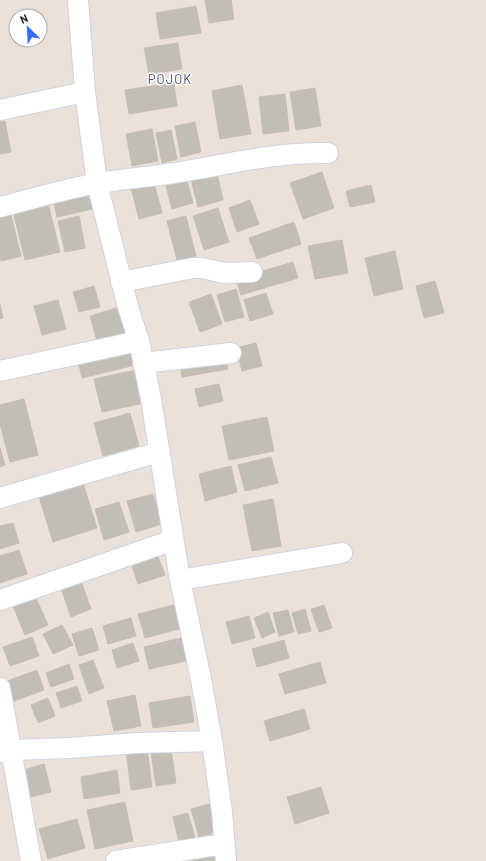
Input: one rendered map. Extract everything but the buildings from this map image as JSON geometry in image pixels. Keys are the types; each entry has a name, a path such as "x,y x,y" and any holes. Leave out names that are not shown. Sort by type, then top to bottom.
{"street":[{"path":"78,0 85,92 97,183 121,282 139,341 180,580 202,679 222,812 225,853 116,861"},
{"path":"0,110 85,92"},
{"path":"0,207 97,183 192,170 242,160 278,155 328,153"},
{"path":"121,282 193,268 202,268 224,273 252,272"},
{"path":"0,371 139,341"},
{"path":"143,363 231,353"},
{"path":"0,498 159,452"},
{"path":"0,600 173,540"},
{"path":"180,580 342,553"},
{"path":"0,688 6,751 31,861"},
{"path":"6,751 138,743 212,741"}],"district":[{"name":"POJOK","path":"170,79"}]}
